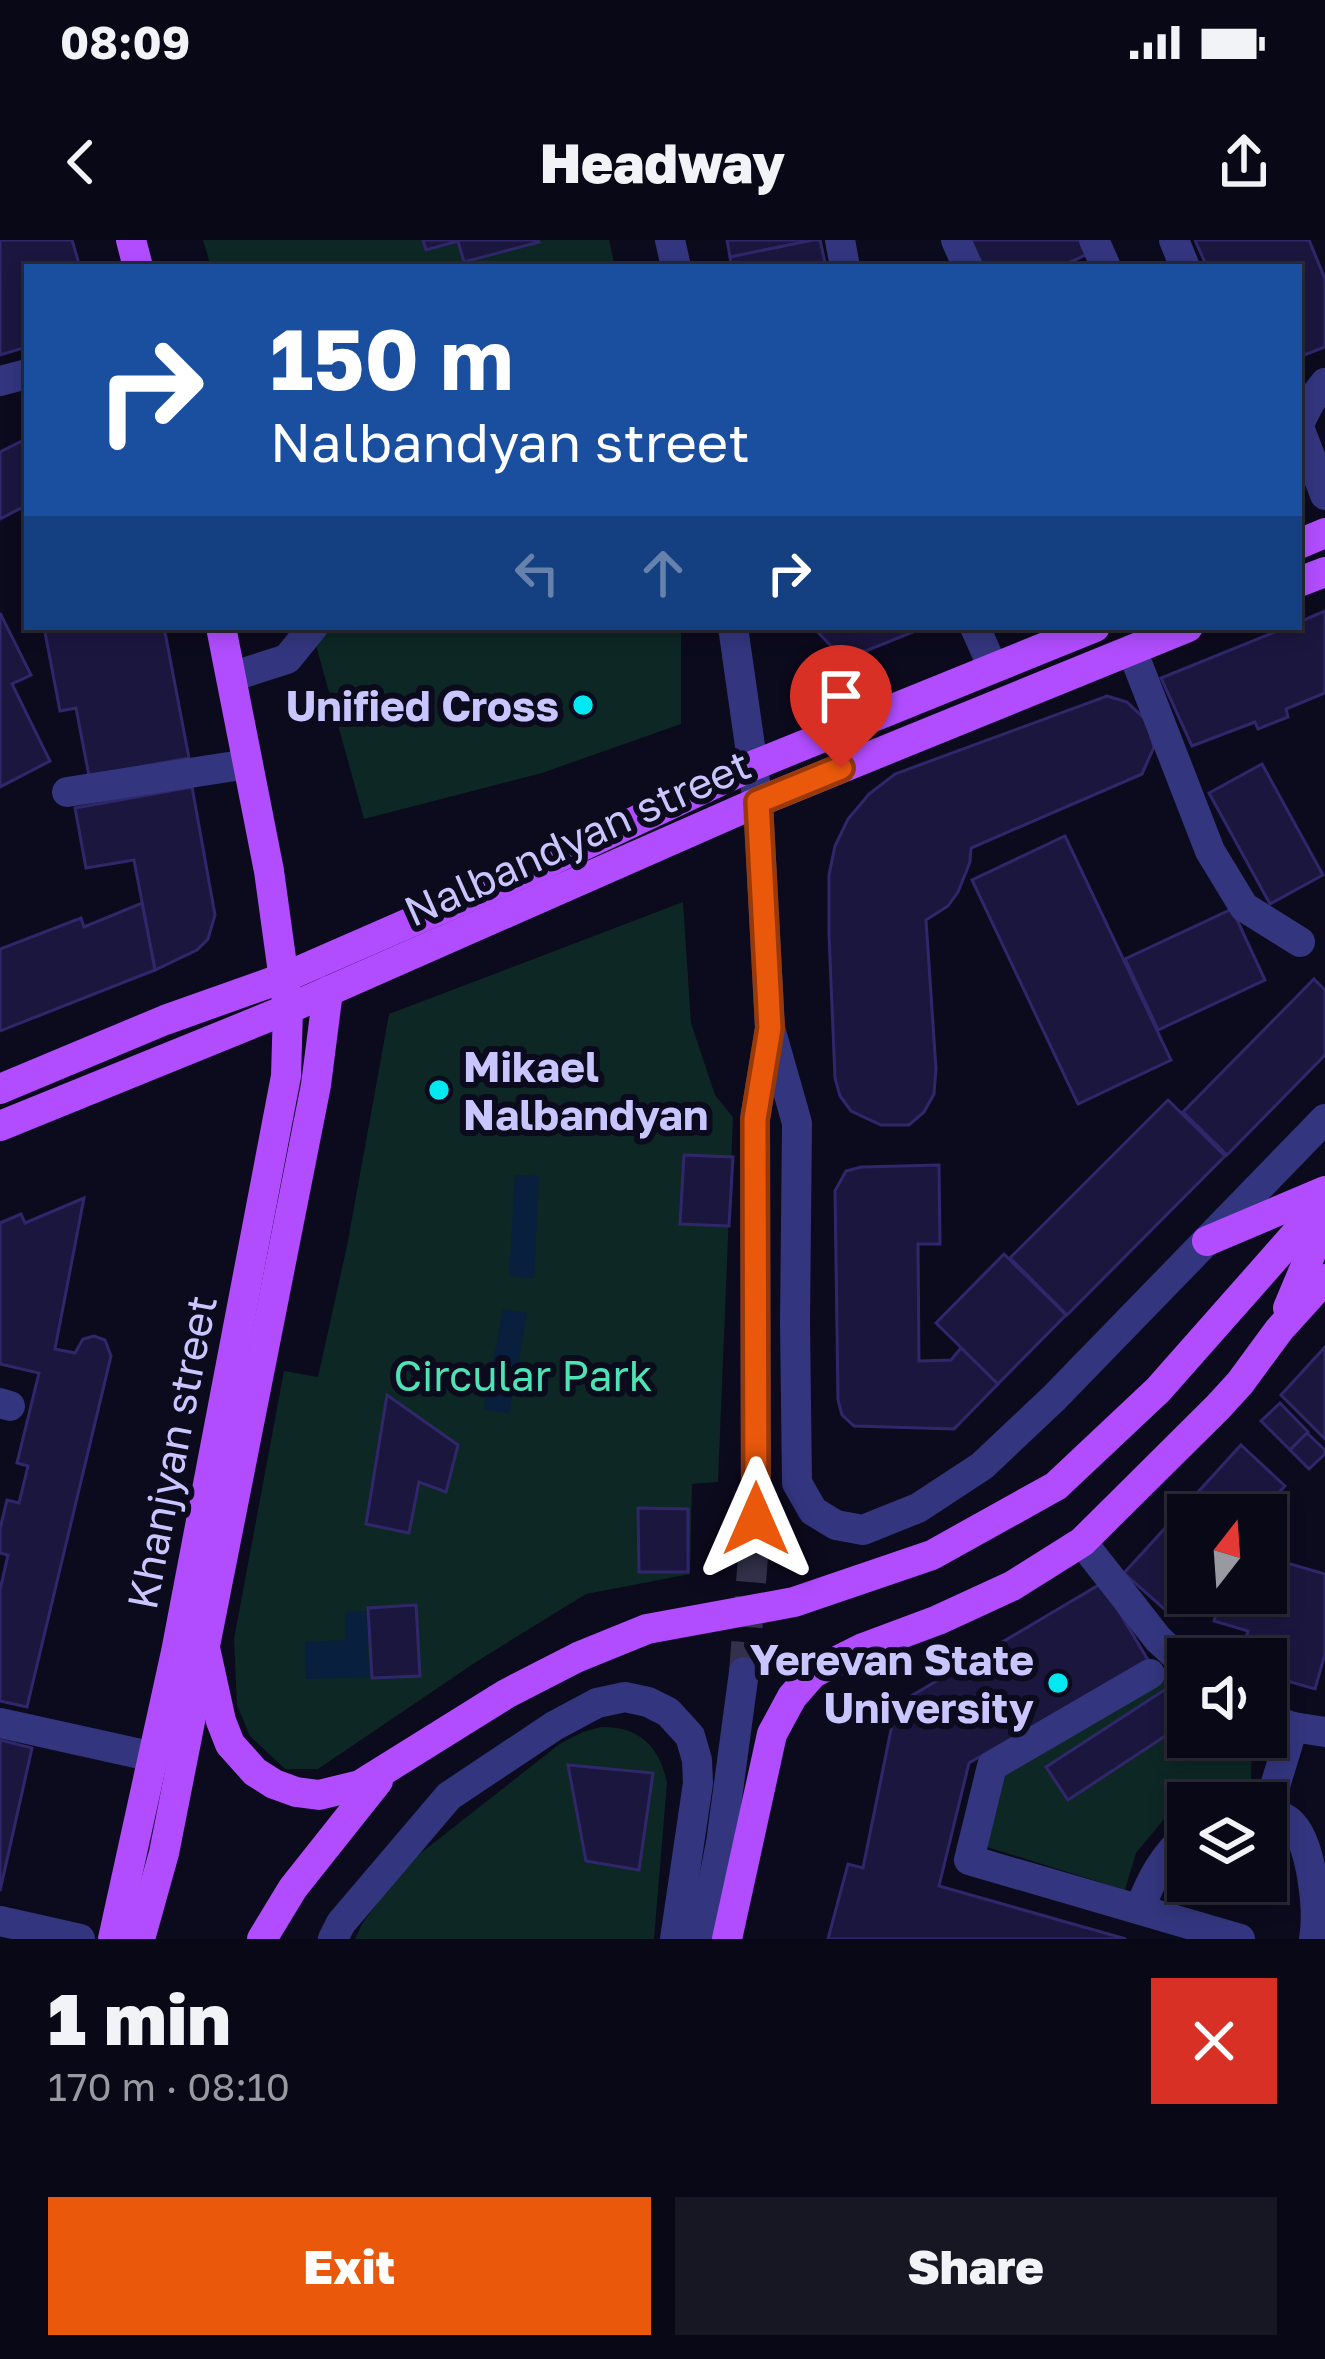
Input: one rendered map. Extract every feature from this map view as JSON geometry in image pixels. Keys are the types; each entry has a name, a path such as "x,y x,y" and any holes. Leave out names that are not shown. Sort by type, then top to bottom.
{"main road":[{"name":"Khanjyan street","path":"113,1939 154,1756 286,1076 286,994 269,871 222,630"},
{"name":"Nalbandyan street","path":"0,1126 286,994 752,766 1087,630"},
{"name":"Nalbandyan street","path":"0,1089 165,1020 286,994 328,992 758,802 1181,630"},
{"name":"Khanjyan street","path":"140,1939 164,1853 205,1648 316,1085 328,992"},
{"path":"1207,1241 1325,1191"},
{"path":"205,1648 230,1744 255,1772 296,1792 319,1795 360,1785 506,1694 578,1657 647,1629 794,1602 932,1555 1057,1486 1158,1390 1325,1201"},
{"path":"1279,1330 1325,1220"},
{"path":"727,1939 772,1733 792,1697 813,1673 1012,1586 1082,1542 1229,1395 1325,1279"},
{"path":"262,1939 293,1888 389,1767"}],"street":[{"path":"1302,419 1325,383"},
{"path":"1302,433 1325,495"},
{"path":"231,677 287,659 311,630"},
{"path":"734,630 758,802 770,1028 755,1119 756,1519"},
{"path":"976,630 993,668"},
{"path":"1132,650 1210,851 1244,908 1300,942"},
{"path":"67,792 248,764"},
{"path":"770,1028 797,1123 797,1483 813,1511 836,1526 863,1530 917,1508 982,1466 1325,1119"},
{"path":"1082,1542 1167,1647"},
{"path":"702,1939 722,1843 744,1672"},
{"path":"1150,1674 992,1766 969,1860 1240,1939"},
{"path":"333,1939 341,1923 449,1796 554,1726 597,1703 625,1697 659,1707 676,1719 690,1736 698,1760 675,1939"},
{"path":"0,1723 154,1756"},
{"path":"1287,1724 1325,1732"},
{"path":"1287,1821 1293,1824 1309,1862 1316,1897 1314,1939"},
{"path":"1140,1909 1150,1880 1167,1854"},
{"path":"0,1921 80,1939"}],"green space":[{"path":"203,240 609,240 614,264 210,264"},
{"path":"312,630 681,630 681,724 542,773 364,819"},
{"name":"Circular Park","path":"683,902 691,1023 715,1095 733,1117 718,1482 692,1484 690,1574 586,1594 318,1769 285,1769 250,1736 237,1705 234,1639 284,1371 318,1377 389,1014"},
{"path":"1167,1679 1167,1758 1252,1758 1251,1782 1167,1782 1167,1817 1136,1853 1125,1890 987,1847 1007,1766"},
{"path":"601,1727 626,1730 646,1741 667,1783 654,1939 355,1939 403,1867 561,1743"}],"water":[{"path":"515,1175 539,1176 534,1278 509,1276"},
{"path":"503,1309 527,1313 509,1414 484,1409"},
{"path":"367,1611 369,1677 306,1679 305,1642 345,1640 345,1612"}],"building":[{"path":"0,240 72,240 79,264 24,264 24,348 0,355"},
{"path":"423,240 539,242 464,262 458,241 426,250"},
{"path":"727,240 813,240 730,257"},
{"path":"820,240 825,264 731,264 730,257"},
{"path":"970,240 1081,240 1088,254 1066,264 982,264"},
{"path":"1195,240 1309,240 1325,279 1325,347 1302,356 1302,264 1206,264"},
{"path":"22,441 24,445 24,507 0,519 0,452"},
{"path":"1325,611 1325,693 1286,709 1288,717 1258,729 1255,722 1192,746 1161,678 1280,630 1302,630 1302,621"},
{"path":"0,613 31,675 12,684 50,761 0,787"},
{"path":"45,630 165,630 189,758 89,776 76,708 60,711"},
{"path":"816,630 918,630 866,651 831,646"},
{"path":"1107,696 1127,702 1146,720 1154,747 1142,774 971,848 958,892 948,906 926,920 934,1094 909,1125 881,1125 851,1111 835,1078 829,935 829,875 835,846 848,819 895,774"},
{"path":"1262,764 1323,875 1270,904 1209,793"},
{"path":"192,787 215,915 208,939 197,950 155,970 134,860 86,868 75,808"},
{"path":"1065,836 1171,1060 1078,1104 972,880"},
{"path":"142,903 155,970 0,1031 0,949 81,918 84,927"},
{"path":"1232,909 1265,980 1158,1030 1125,959"},
{"path":"1314,979 1325,990 1325,1055 1227,1155 1183,1112"},
{"path":"1168,1100 1225,1156 1067,1315 1010,1258"},
{"path":"684,1155 733,1157 729,1226 680,1224"},
{"path":"939,1165 940,1244 918,1244 919,1361 951,1360 961,1348 998,1384 954,1429 854,1426 842,1415 838,1400 835,1191 846,1171 861,1167"},
{"path":"84,1198 55,1349 75,1353 83,1339 94,1336 105,1340 111,1356 27,1707 0,1701 0,1590 8,1555 0,1553 0,1529 7,1500 19,1503 28,1466 17,1463 39,1373 0,1364 0,1223 21,1214 25,1223"},
{"path":"1004,1254 1066,1315 998,1384 936,1323"},
{"path":"1325,1347 1325,1439 1281,1395"},
{"path":"387,1395 458,1445 446,1492 419,1482 409,1533 366,1524"},
{"path":"1280,1403 1308,1432 1290,1450 1261,1421"},
{"path":"1307,1433 1325,1450 1309,1469 1290,1450"},
{"path":"1241,1445 1285,1486 1278,1494 1196,1494"},
{"path":"638,1508 688,1509 688,1572 639,1572"},
{"path":"1167,1526 1167,1611 1124,1573"},
{"path":"1287,1563 1325,1574 1325,1654 1315,1689 1287,1681 1287,1638 1246,1638 1248,1631 1214,1621 1216,1614 1287,1614"},
{"path":"1102,1583 1148,1660 969,1763 939,1886 1126,1939 828,1939 848,1864 863,1868 896,1705"},
{"path":"416,1605 420,1676 372,1678 368,1608"},
{"path":"1167,1688 1167,1735 1068,1800 1046,1767"},
{"path":"0,1740 32,1748 0,1891"},
{"path":"568,1765 653,1773 639,1870 586,1861"}],"tunnel":[{"path":"744,1672 756,1519"}],"place":[{"name":"Unified Cross","path":"583,705"},
{"name":"Mikael Nalbandyan","path":"439,1090"},
{"name":"Yerevan State University","path":"1058,1683"}],"route":[{"path":"756,1519 755,1119 770,1028 758,802 841,768"}]}
